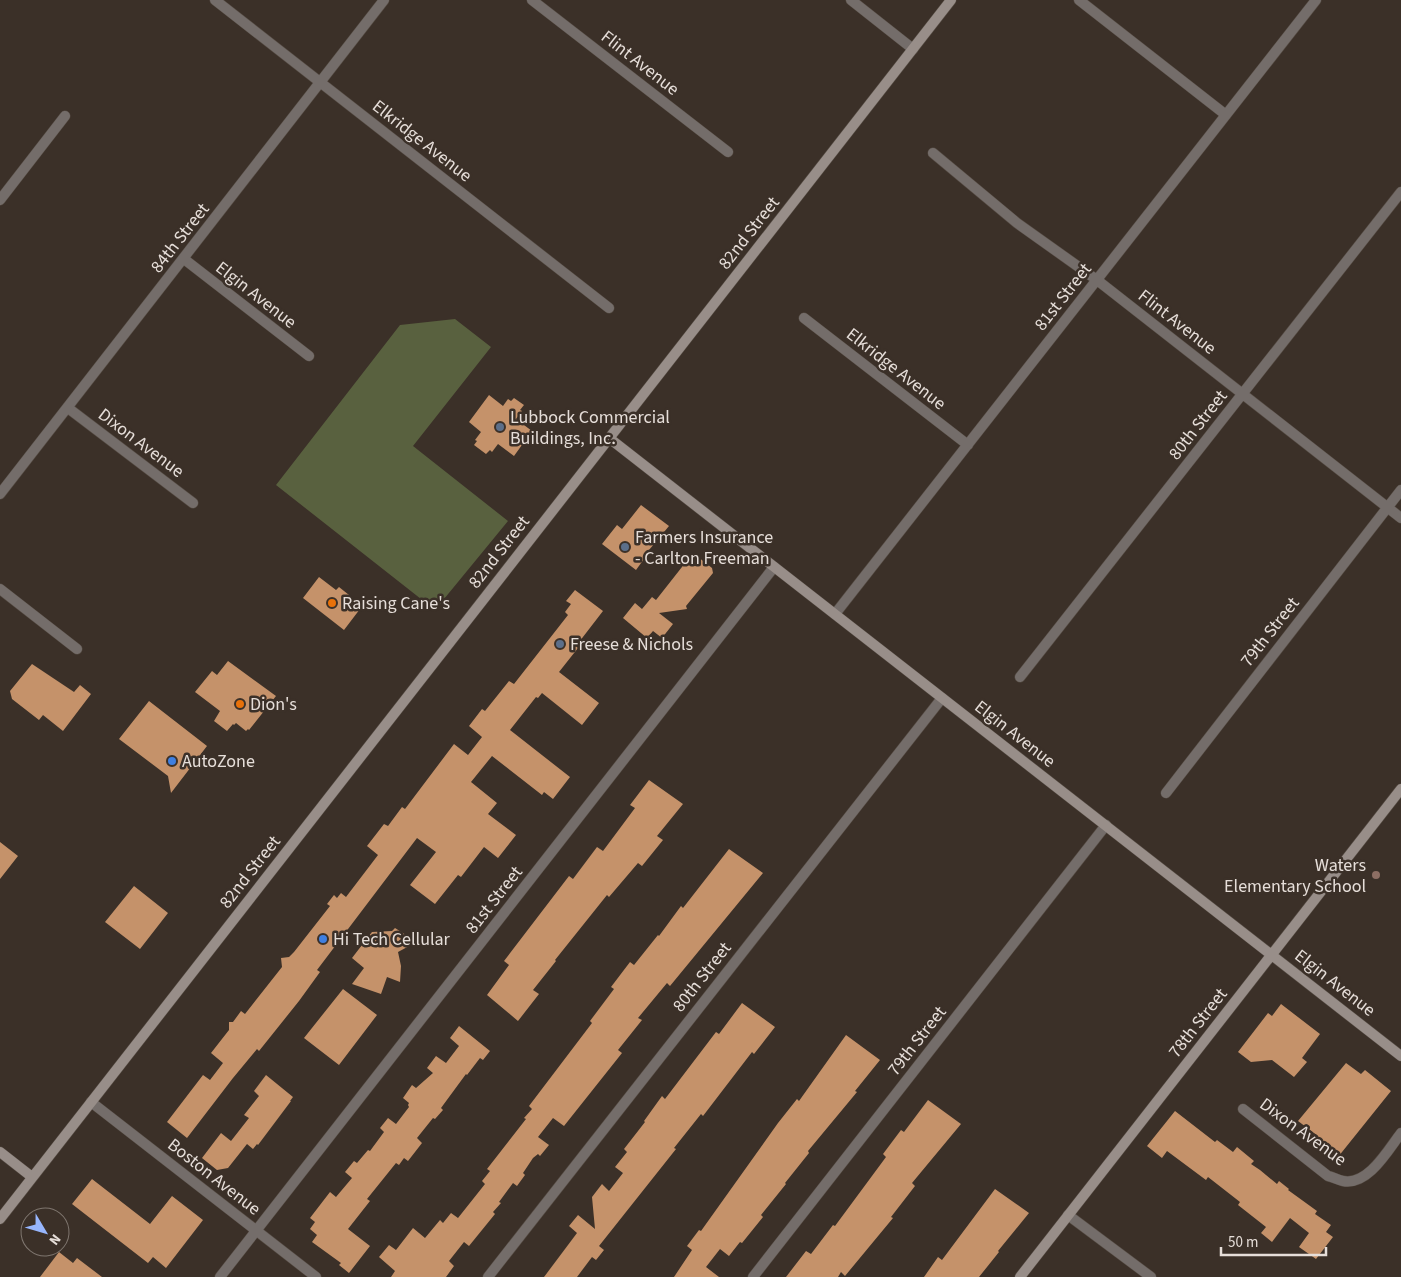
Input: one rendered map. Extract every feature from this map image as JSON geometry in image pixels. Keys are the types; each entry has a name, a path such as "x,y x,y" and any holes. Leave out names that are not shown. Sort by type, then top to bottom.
{"street":[{"name":"Elkridge Avenue","path":"215,0 609,308"},
{"name":"84th Street","path":"0,494 384,0"},
{"name":"Flint Avenue","path":"532,0 728,152"},
{"path":"851,0 913,49"},
{"name":"82nd Street","path":"0,1219 951,0"},
{"path":"1079,0 1226,115"},
{"name":"81st Street","path":"835,614 1316,0"},
{"path":"0,200 65,116"},
{"name":"Flint Avenue","path":"933,153 1017,224 1097,280 1401,518"},
{"name":"80th Street","path":"1020,678 1401,192"},
{"name":"Elgin Avenue","path":"184,259 309,356"},
{"name":"Elkridge Avenue","path":"804,318 968,445"},
{"name":"Dixon Avenue","path":"68,408 193,503"},
{"name":"Elgin Avenue","path":"609,438 1401,1056"},
{"name":"79th Street","path":"1166,793 1401,490"},
{"name":"81st Street","path":"220,1277 774,567"},
{"path":"0,588 78,649"},
{"name":"80th Street","path":"488,1277 942,698"},
{"name":"78th Street","path":"1020,1277 1401,788"},
{"name":"79th Street","path":"753,1277 1106,825"},
{"name":"Boston Avenue","path":"91,1102 316,1277"},
{"name":"Dixon Avenue","path":"1243,1109 1328,1176 1343,1181 1354,1181 1363,1178 1371,1171 1401,1133"},
{"path":"0,1152 32,1178"},
{"path":"1068,1215 1152,1277"}],"green space":[{"path":"455,319 491,347 413,446 508,521 435,610 276,485 400,325"}],"building":[{"name":"Lubbock Commercial Buildings, Inc.","path":"489,395 503,406 508,399 511,401 514,398 524,405 516,419 532,431 514,456 498,444 492,452 490,450 486,454 474,445 481,432 469,422"},
{"path":"641,505 669,526 644,556 636,570 602,544 617,525 622,529"},
{"path":"693,553 712,568 713,573 686,606 687,609 659,613 673,624 662,638 653,631 647,638 623,618 635,603 642,609 652,597 656,600"},
{"name":"Raising Cane's","path":"319,577 336,590 339,587 349,595 347,598 360,609 344,630 303,598"},
{"path":"575,590 603,611 559,672 599,703 582,725 542,693 538,698 536,697 510,730 570,777 553,799 544,792 542,795 492,756 471,782 497,803 488,814 516,835 498,858 484,847 461,877 458,875 435,904 410,885 436,852 417,838 317,970 320,972 299,1001 259,1051 257,1049 233,1078 187,1138 167,1122 203,1075 210,1080 223,1063 211,1053 229,1030 229,1022 233,1022 241,1011 245,1014 282,967 281,958 289,957 294,952 330,906 327,904 334,895 337,898 341,893 346,897 378,855 367,846 384,824 388,826 402,807 405,809 454,744 468,755 482,737 469,726 482,709 485,711 509,681 514,684 568,615 565,612 571,604 566,601"},
{"name":"Dion's","path":"228,661 276,696 249,730 246,731 236,723 227,731 214,721 220,711 195,692 212,671 217,675"},
{"path":"32,664 74,692 80,685 91,694 63,731 43,715 39,720 12,699 10,691"},
{"name":"AutoZone","path":"149,701 207,746 171,793 168,776 119,739"},
{"path":"649,780 683,804 657,836 663,840 642,866 638,863 609,897 607,895 555,960 533,990 539,994 518,1021 487,995 509,965 504,961 569,876 573,879 597,847 603,851 635,808 630,805"},
{"path":"0,842 18,856 0,879"},
{"path":"729,849 763,873 670,986 667,983 638,1018 642,1020 618,1050 622,1053 564,1126 553,1118 538,1137 549,1145 540,1156 538,1154 533,1158 517,1186 513,1183 493,1212 495,1214 469,1246 464,1242 449,1261 454,1266 446,1277 391,1277 395,1271 379,1257 389,1245 396,1250 413,1228 425,1238 440,1220 443,1223 451,1213 458,1218 485,1184 482,1181 490,1171 487,1169 526,1119 524,1118 532,1109 529,1106 592,1023 590,1021 614,989 611,987 630,962 634,965 681,906 683,908"},
{"path":"134,886 168,913 140,949 105,922"},
{"path":"395,928 406,935 411,945 398,952 401,966 400,982 387,977 381,994 352,984 364,968 352,958 372,932 392,931"},
{"path":"343,989 377,1015 339,1065 304,1038"},
{"path":"742,1003 775,1027 754,1054 752,1052 703,1116 701,1114 674,1148 676,1149 599,1246 604,1250 596,1260 592,1257 577,1277 544,1277 577,1233 569,1226 578,1215 595,1229 592,1197 602,1184 609,1191 623,1173 615,1167 627,1152 624,1149 662,1096 665,1099 716,1032 719,1034"},
{"path":"1281,1004 1320,1034 1302,1058 1307,1062 1294,1077 1272,1060 1251,1062 1238,1052 1268,1013 1272,1016"},
{"path":"459,1026 490,1051 483,1060 480,1058 466,1074 441,1108 443,1110 435,1119 433,1118 417,1138 422,1143 408,1161 404,1158 399,1165 396,1163 367,1199 370,1201 348,1229 370,1246 349,1273 339,1265 341,1263 312,1242 317,1235 310,1229 315,1222 310,1218 330,1192 336,1197 352,1178 345,1172 354,1161 357,1163 368,1150 370,1151 384,1132 380,1128 388,1118 396,1124 409,1107 409,1103 403,1098 412,1085 416,1088 433,1073 427,1068 436,1056 446,1063 459,1046 450,1038"},
{"path":"846,1035 880,1060 855,1091 857,1092 808,1151 809,1153 742,1243 740,1242 729,1256 720,1249 706,1267 719,1277 674,1277 692,1250 687,1246 699,1230 701,1231 778,1123 797,1099 799,1101"},
{"path":"1346,1063 1361,1074 1365,1070 1391,1091 1338,1157 1316,1140 1318,1136 1298,1121"},
{"path":"266,1075 293,1097 291,1101 258,1145 253,1149 247,1144 228,1168 217,1170 202,1158 221,1133 231,1141 249,1118 244,1115 259,1096 254,1091"},
{"path":"928,1100 961,1124 912,1183 915,1186 891,1217 893,1218 845,1276 841,1272 838,1277 786,1277 806,1251 811,1254 833,1225 835,1226 886,1157 883,1154 901,1130 904,1132"},
{"path":"1175,1111 1215,1142 1217,1140 1233,1152 1237,1147 1254,1161 1251,1164 1277,1184 1279,1181 1317,1211 1315,1214 1331,1225 1326,1232 1333,1237 1316,1259 1299,1247 1309,1233 1290,1218 1272,1242 1261,1233 1266,1227 1238,1205 1240,1202 1208,1177 1206,1180 1167,1151 1162,1158 1147,1146"},
{"path":"92,1179 150,1224 172,1196 203,1220 166,1268 153,1257 148,1263 72,1204"},
{"path":"995,1189 1029,1213 979,1277 924,1277 938,1257 942,1260"},
{"path":"55,1257 65,1257 73,1263 77,1258 102,1277 40,1277"}],"place":[{"name":"Lubbock Commercial Buildings, Inc.","path":"500,427"},
{"name":"Farmers Insurance - Carlton Freeman","path":"625,547"},
{"name":"Raising Cane's","path":"332,603"},
{"name":"Freese & Nichols","path":"560,644"},
{"name":"Dion's","path":"240,704"},
{"name":"AutoZone","path":"172,761"},
{"name":"Waters Elementary School","path":"1376,875"},
{"name":"Hi Tech Cellular","path":"323,939"}]}
